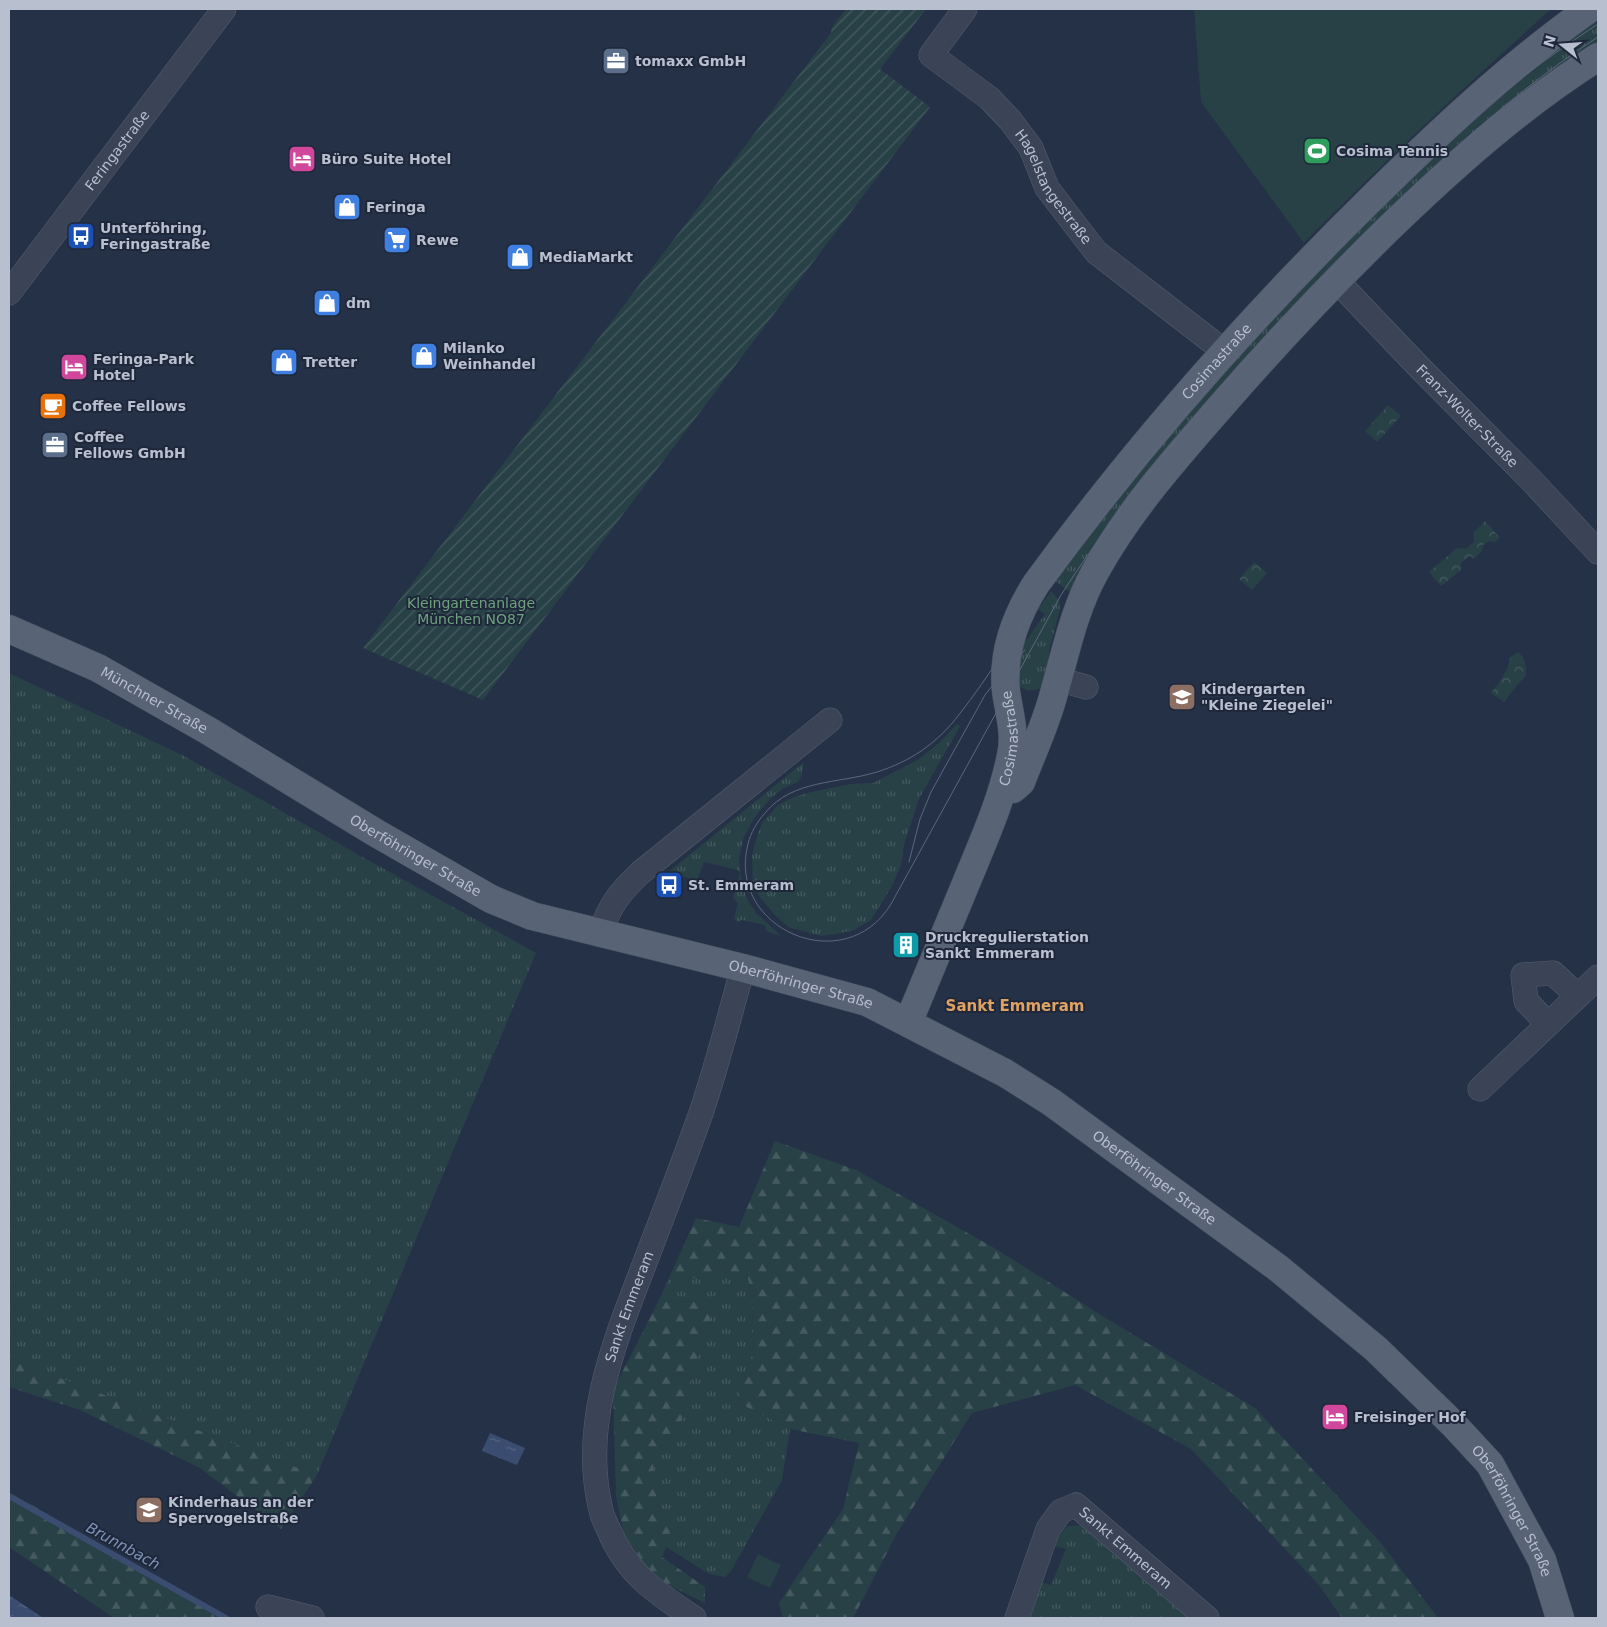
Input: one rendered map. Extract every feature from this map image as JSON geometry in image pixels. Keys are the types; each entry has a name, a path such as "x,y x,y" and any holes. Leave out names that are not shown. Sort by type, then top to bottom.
{"main road":[{"name":"Cosimastraße","path":"908,1023 1000,801 1013,742 1005,671 1009,643 1016,620 1036,584 1125,469 1224,351 1333,236 1450,123 1551,36 1589,9"},
{"name":"Cosimastraße","path":"1000,801 1021,782 1047,716 1078,606 1115,539 1148,492 1253,369 1336,280 1432,186 1520,112 1598,58"},
{"name":"Münchner Straße","path":"9,629 98,668 294,783"},
{"path":"1006,685 1029,702 1046,700 1056,685"},
{"name":"Oberföhringer Straße","path":"294,783 491,899 532,916 743,968 867,1002 1005,1073 1051,1102 1278,1268 1376,1349 1453,1424 1490,1464 1542,1560 1560,1618"}],"street":[{"name":"Feringastraße","path":"9,293 224,9"},
{"name":"Hagelstangestraße","path":"965,9 931,55 989,98 1010,120 1031,148 1047,188 1096,252 1224,351"},
{"name":"Franz-Wolter-Straße","path":"1336,280 1531,480 1598,552"},
{"path":"1056,685 1086,687"},
{"path":"600,933 608,912 630,882 830,720"},
{"name":"Sankt Emmeram","path":"694,1618 662,1596 638,1576 615,1546 601,1511 594,1467 595,1422 605,1377 622,1326 701,1113 743,968"},
{"path":"1548,1024 1526,1001 1523,975 1553,973 1578,996"},
{"path":"1480,1089 1598,977"},
{"name":"Sankt Emmeram","path":"1018,1618 1048,1529 1060,1512 1076,1505 1207,1618"},
{"path":"268,1607 312,1618"}],"green space":[{"name":"Kleingartenanlage München NO87","path":"846,9 926,9 880,69 930,107 483,700 363,648 831,33 832,27"},
{"name":"Cosima Tennis","path":"1194,9 1551,9 1426,124 1304,243 1201,102"},
{"path":"1592,15 1598,26 1598,50 1443,168 1076,592 1070,592 1050,577 1075,542 1338,240"},
{"path":"1388,405 1401,416 1377,442 1365,431"},
{"path":"1485,521 1500,538 1483,545 1482,551 1474,559 1470,556 1461,563 1461,570 1441,586 1429,572 1457,548 1466,549 1474,542 1473,533"},
{"path":"1254,562 1267,573 1252,590 1239,579"},
{"path":"1051,591 1059,600 1060,609 1049,651 1043,688 1028,691 1019,686 1018,637 1025,642 1045,614 1038,609"},
{"path":"1518,652 1525,662 1526,676 1504,702 1491,693 1506,672 1510,657"},
{"path":"9,673 184,756 536,953 317,1475 9,1359"},
{"path":"957,724 960,726 919,799 904,845 901,865 891,888 871,920 854,930 821,936 788,927 759,896 753,882 752,856 762,823 778,805 792,798 851,784 873,783 919,759 939,743"},
{"path":"804,762 802,775 798,782 782,789 771,798 754,818 743,839 739,860 742,885 748,901 756,913 781,936 766,931 765,925 742,920 737,922 734,918 738,903 733,898 740,873 738,870 704,862 697,880 667,873"},
{"path":"775,1141 856,1170 996,1249 1255,1408 1381,1543 1438,1618 1342,1618 1319,1585 1191,1449 1075,1385 972,1413 897,1533 853,1618 783,1618 779,1603 843,1509 859,1443 790,1429 737,1402 754,1349 752,1300 747,1272 668,1280 696,1218 739,1227"},
{"path":"747,1272 752,1300 754,1350 737,1402 790,1429 782,1480 731,1571 725,1577 709,1574 666,1547 671,1533 659,1507 653,1477 655,1453 681,1424 696,1362 716,1301 658,1302 668,1280"},
{"path":"717,1301 696,1362 681,1424 655,1453 653,1476 659,1507 672,1533 662,1557 705,1587 705,1603 653,1577 624,1535 616,1496 613,1390 658,1302"},
{"path":"9,1359 317,1475 281,1529 200,1468 80,1410 9,1387"},
{"path":"9,1492 230,1618 114,1618 9,1547"},
{"path":"1087,1525 1193,1618 1024,1618 1037,1581 1051,1585 1066,1549 1051,1545 1067,1526"},
{"path":"758,1554 781,1565 770,1588 747,1577"}],"water":[{"path":"490,1433 525,1448 517,1465 482,1451"},
{"path":"9,1595 43,1618 9,1618"}],"waterway":[{"name":"Brunnbach","path":"9,1496 226,1618"}],"tram line":[{"path":"1598,24 1525,75 1455,133 1280,308 1201,396 1126,487 1041,598 970,700 941,735 901,763 862,776 802,788 776,802 765,813 759,820 749,840 746,874 755,900 771,920 794,934 820,941 846,939 871,927 891,904 1061,595 1090,552 1151,470 1252,354 1420,181 1453,150 1523,91 1598,37"},
{"path":"909,862 920,819 931,792 985,695 1025,650"}],"place":[{"name":"tomaxx GmbH","path":"616,61"},
{"name":"Cosima Tennis","path":"1317,151"},
{"name":"Büro Suite Hotel","path":"302,159"},
{"name":"Feringa","path":"347,207"},
{"name":"Unterföhring, Feringastraße","path":"81,236"},
{"name":"Rewe","path":"397,240"},
{"name":"MediaMarkt","path":"520,257"},
{"name":"dm","path":"327,303"},
{"name":"Milanko Weinhandel","path":"424,356"},
{"name":"Tretter","path":"284,362"},
{"name":"Feringa-Park Hotel","path":"74,367"},
{"name":"Coffee Fellows","path":"53,406"},
{"name":"Coffee Fellows GmbH","path":"55,445"},
{"name":"Kindergarten \"Kleine Ziegelei\"","path":"1182,697"},
{"name":"St. Emmeram","path":"669,885"},
{"name":"Druckregulierstation Sankt Emmeram","path":"906,945"},
{"name":"Freisinger Hof","path":"1335,1417"},
{"name":"Kinderhaus an der Spervogelstraße","path":"149,1510"}],"district":[{"name":"Sankt Emmeram","path":"1015,1006"}]}
